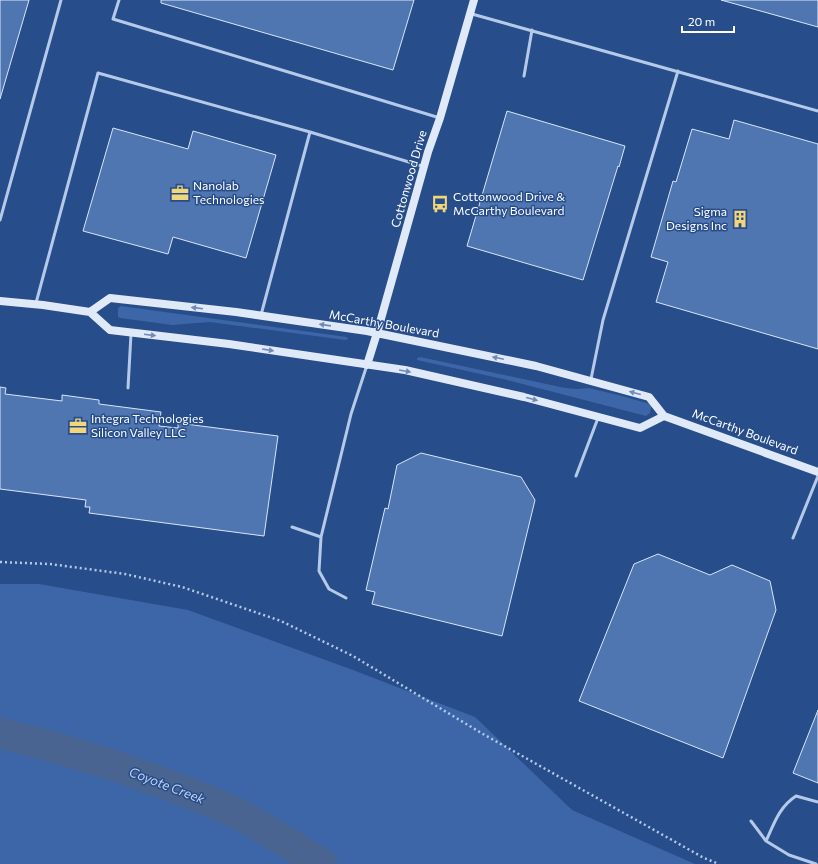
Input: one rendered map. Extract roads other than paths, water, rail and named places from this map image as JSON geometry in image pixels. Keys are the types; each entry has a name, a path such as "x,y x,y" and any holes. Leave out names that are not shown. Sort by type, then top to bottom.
{"main road":[{"name":"Cottonwood Drive","path":"367,365 474,0"},
{"name":"McCarthy Boulevard","path":"90,312 110,298 261,316 377,333 536,366 649,397 664,416 818,472"},
{"path":"0,301 90,312 110,330 229,344 405,370 509,394 640,428 664,416"}],"lane":[{"path":"0,220 61,0"},
{"path":"119,0 114,19 440,118"},
{"path":"470,13 818,110"},
{"path":"524,76 532,30"},
{"path":"591,381 603,320 678,71"},
{"path":"35,305 98,73 310,132 424,167"},
{"path":"261,316 310,132"},
{"path":"128,388 131,333"},
{"path":"346,598 329,589 319,571 321,537 351,414 367,365"},
{"path":"576,476 598,417"},
{"path":"793,538 818,476"},
{"path":"292,527 321,537"},
{"path":"766,841 778,815 787,802 796,796 818,802"},
{"path":"751,821 766,841 789,855 816,864"}],"waterway":[{"name":"Coyote Creek","path":"0,733 100,761 229,809 322,864"}],"place":[{"name":"Nanolab Technologies","path":"180,193"},
{"name":"Cottonwood Drive & McCarthy Boulevard","path":"440,204"},
{"name":"Sigma Designs Inc","path":"740,219"},
{"name":"Integra Technologies Silicon Valley LLC","path":"78,426"}]}
